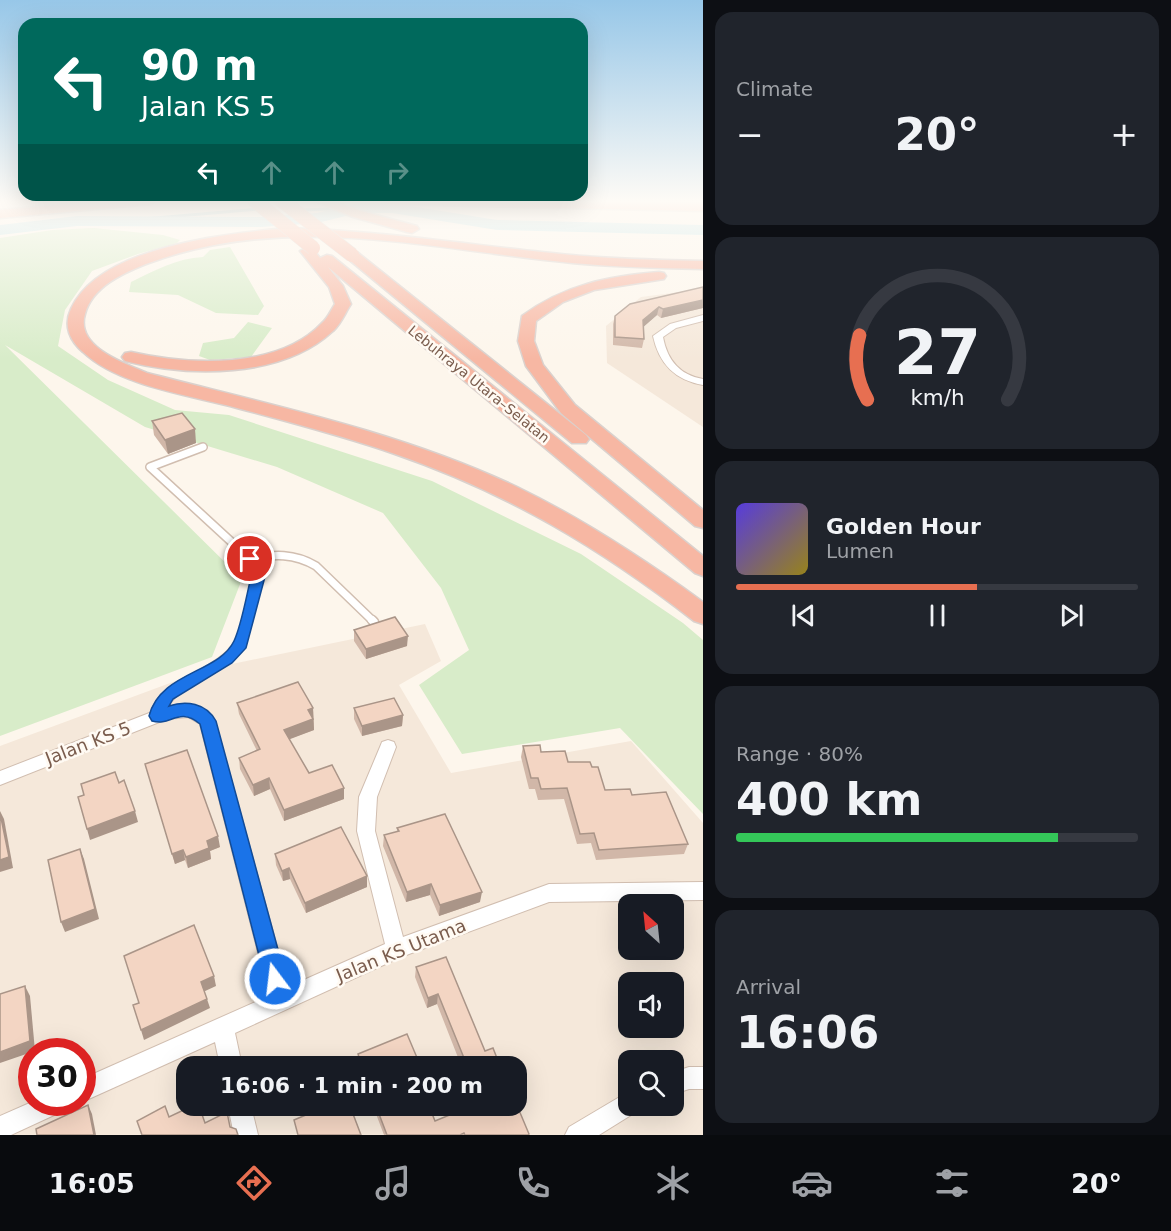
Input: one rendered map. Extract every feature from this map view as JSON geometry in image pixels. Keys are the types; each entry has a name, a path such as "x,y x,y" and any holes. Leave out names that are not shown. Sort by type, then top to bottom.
{"highway":[{"path":"166,253 123,269 103,281 86,297 78,309 75,324 77,332 88,348 113,365 131,373 345,432 439,462 504,490 576,526 660,581 703,615"},
{"path":"179,253 127,274 106,290 96,302 90,320 92,330 100,342 117,353 153,364 198,367 247,362 283,354 320,337 337,319 343,304 336,286 313,253"},
{"name":"Lebuhraya Utara–Selatan","path":"315,253 703,568"},
{"name":"Lebuhraya Utara–Selatan","path":"349,253 703,539"},
{"path":"488,253 609,266 703,271"},
{"path":"515,253 571,259 703,265"},
{"path":"558,253 703,265"},
{"path":"703,276 619,280 575,290 547,304 528,320 526,342 535,366 568,409 703,521"}],"street":[{"path":"703,318 673,325 663,330 658,336 660,352 669,366 687,378 703,382"},
{"name":"Jalan KS 5","path":"0,777 178,709 194,710 207,721 281,1001"},
{"path":"388,747 368,797 366,831 396,949"},
{"name":"Jalan KS Utama","path":"96,1085 396,949 549,894 585,891 703,891"},
{"path":"223,1027 229,1056"},
{"path":"684,1080 703,1078"},
{"path":"578,1135 618,1110"},
{"path":"0,1128 26,1116"},
{"path":"242,1116 246,1135"}],"lane":[{"path":"158,716 160,707 168,695 226,659 241,644 259,573 250,559 150,467 203,447"},
{"path":"250,559 281,554 306,560 316,566 374,622"}],"shaded area":[{"path":"703,289 703,427 607,363 606,326 641,297"},
{"path":"425,624 441,661 399,685 451,773 631,741 703,823 703,1135 0,1135 0,746 208,669"}],"green space":[{"path":"0,253 142,253 92,271 65,310 58,346 108,380 175,410 229,415 432,481 581,554 683,623 703,640 703,814 620,728 462,754 419,685 469,650 441,588 383,513 277,467 145,427 5,345 242,579 212,657 0,736"},
{"path":"207,253 233,253 264,306 258,315 216,313 178,295 129,292 131,282 175,262 203,257"},
{"path":"248,322 272,328 251,357 210,360 199,356 203,343 234,338"}],"building":[{"path":"703,287 703,300 663,309 659,307 643,320 644,339 615,337 615,316 630,304"},
{"path":"182,413 195,429 165,440 152,421"},
{"path":"395,617 408,636 366,649 354,630"},
{"path":"298,682 313,708 308,710 313,719 284,730 309,773 332,765 344,788 284,810 269,778 253,785 239,758 260,749 237,703"},
{"path":"394,698 403,715 362,726 354,708"},
{"path":"540,745 541,752 565,751 568,762 590,762 592,767 598,767 605,790 630,789 632,795 666,792 688,844 599,850 594,833 580,834 567,788 541,789 538,778 531,778 523,746"},
{"path":"187,750 218,836 207,841 209,848 186,857 183,850 172,854 145,764"},
{"path":"115,772 119,783 124,780 135,811 87,829 78,797 84,795 81,784"},
{"path":"0,813 9,857 0,860"},
{"path":"445,814 482,892 440,905 431,884 407,892 384,835 399,831 397,828"},
{"path":"341,827 367,876 305,903 289,868 282,871 275,854"},
{"path":"80,849 95,909 61,922 48,860"},
{"path":"194,925 214,976 201,982 207,999 141,1030 133,1005 139,1003 124,956"},
{"path":"446,957 485,1051 493,1048 496,1056 463,1056 438,994 428,998 416,967"},
{"path":"25,986 30,1038 18,1038 18,1045 0,1052 0,994"},
{"path":"407,1034 416,1056 359,1056 358,1054"},
{"path":"165,1106 169,1117 176,1114 176,1116 203,1116 205,1123 219,1116 228,1116 230,1127 236,1129 238,1135 142,1135 137,1121"},
{"path":"64,1116 90,1116 94,1135 37,1135 36,1129"},
{"path":"303,1116 354,1116 361,1135 298,1135 294,1120"},
{"path":"380,1116 433,1116 435,1121 447,1116 521,1116 529,1134 387,1135"}],"route":[{"path":"250,559 259,573 258,583 241,644 226,659 168,695 160,707 158,716 178,709 194,710 207,721 275,979"}]}
